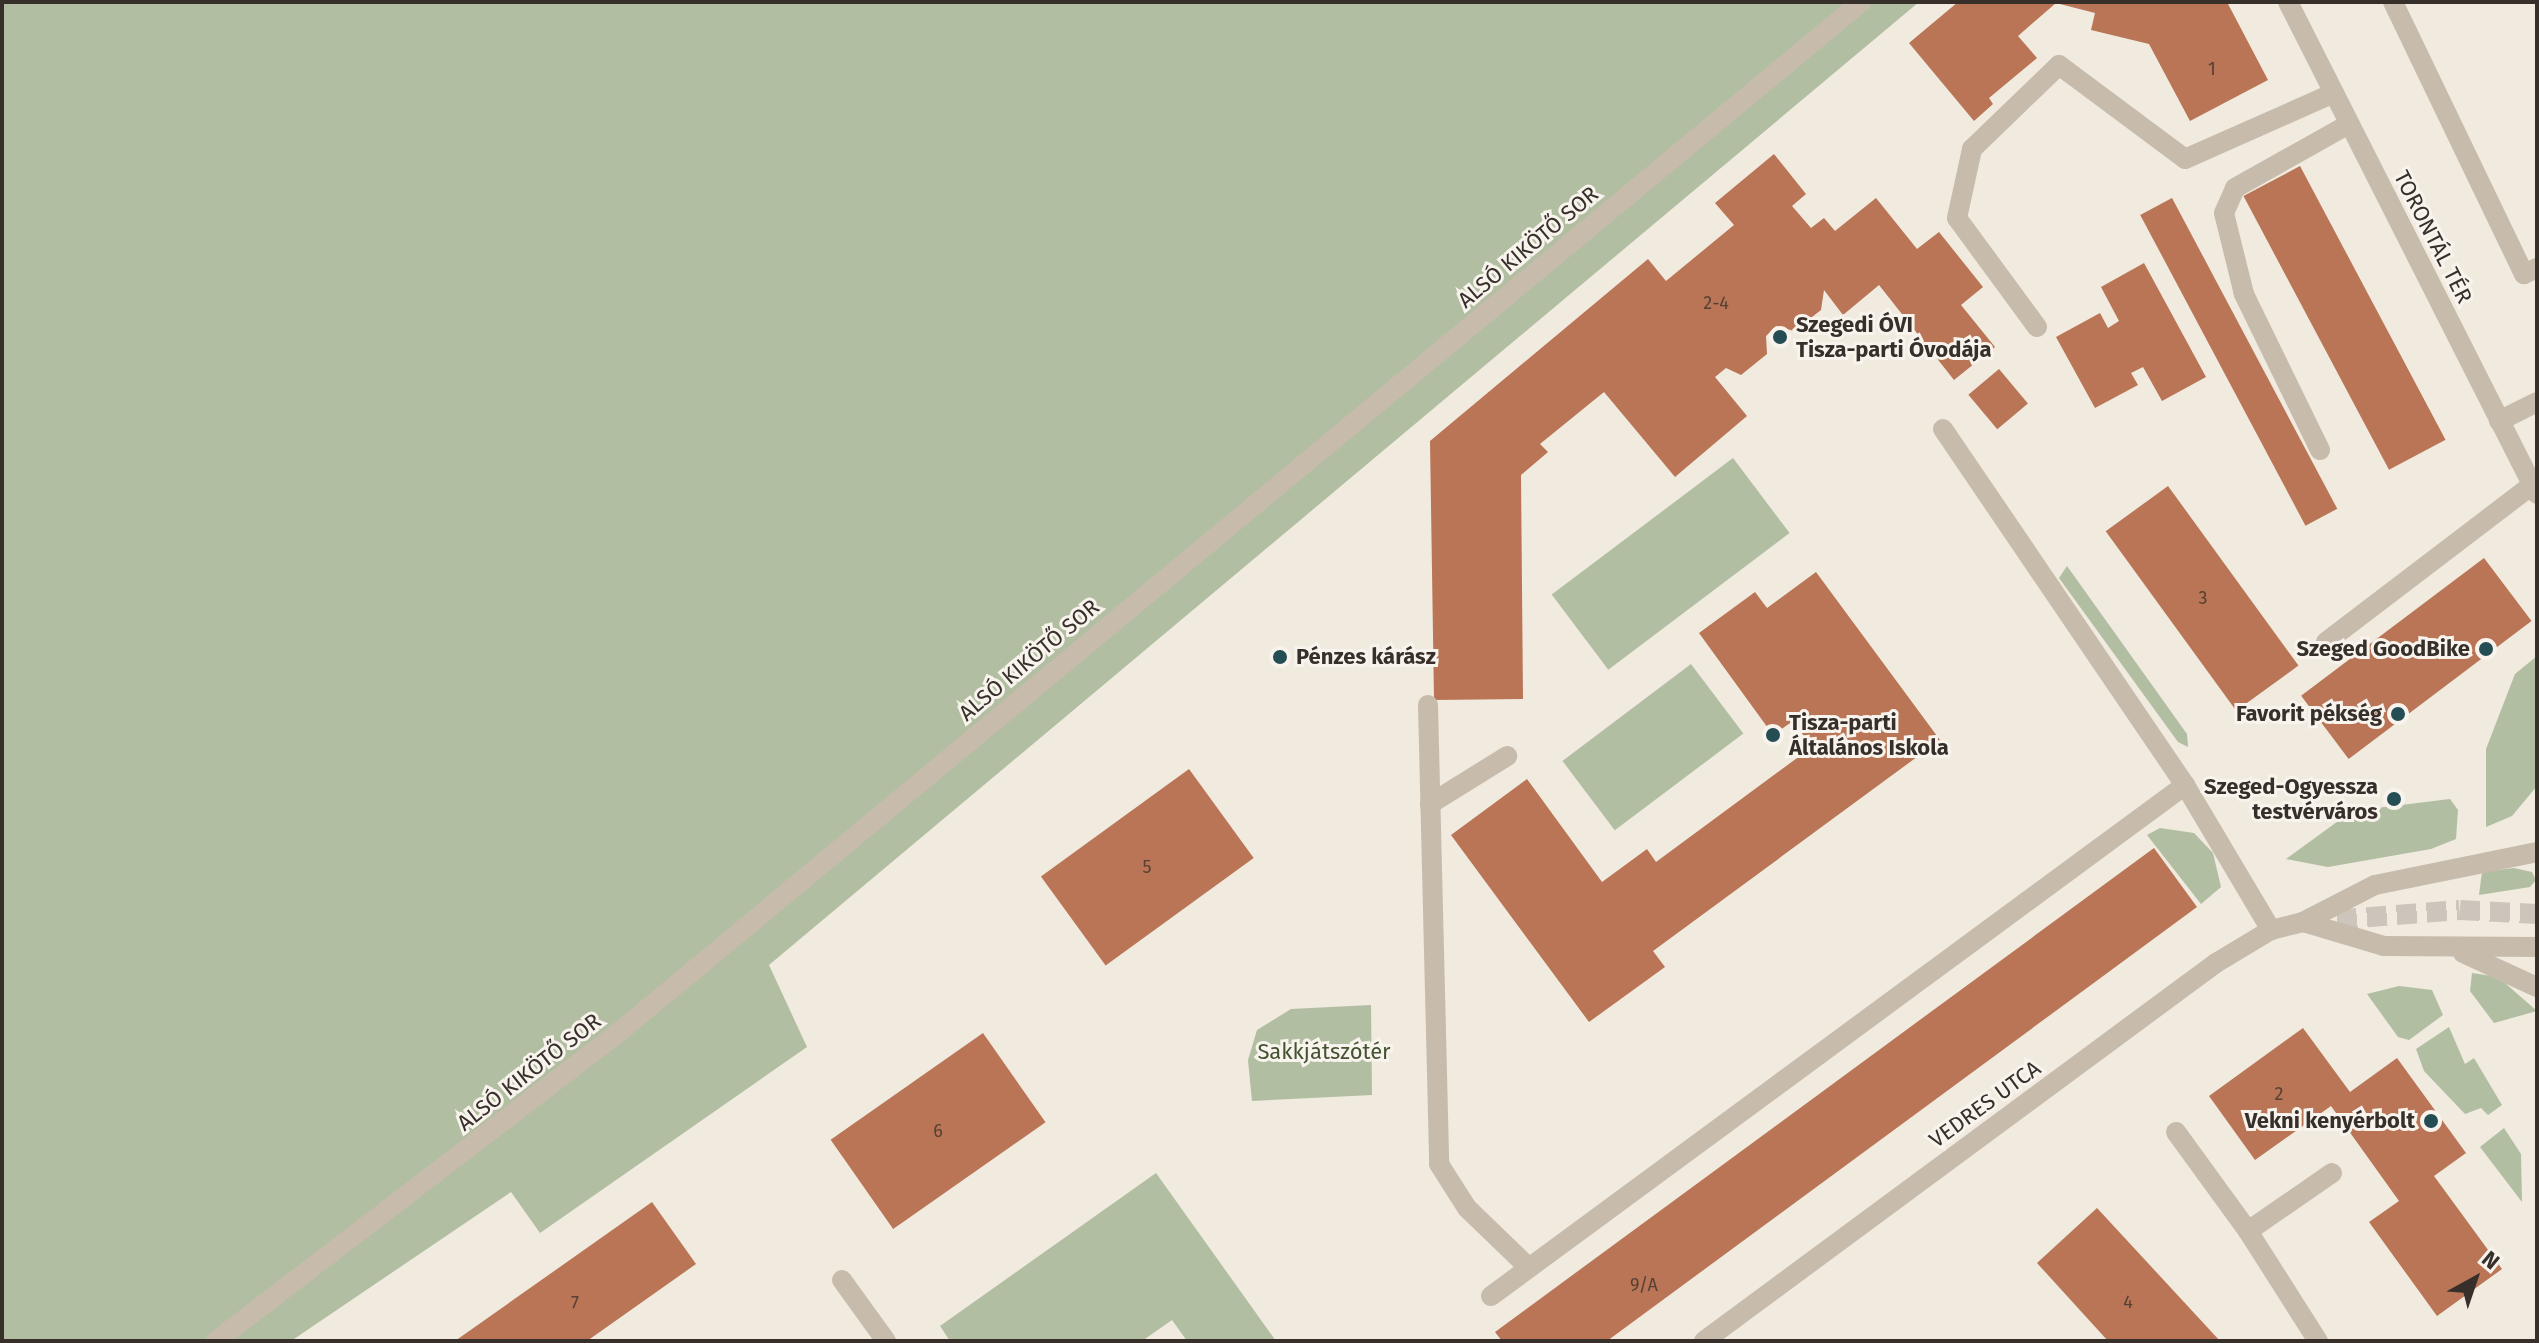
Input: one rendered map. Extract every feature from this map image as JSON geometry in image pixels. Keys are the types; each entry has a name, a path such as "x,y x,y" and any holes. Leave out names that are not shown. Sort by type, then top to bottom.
{"street":[{"name":"ALSÓ KIKÖTŐ SOR","path":"216,1341 618,1033 1861,2"},
{"name":"TORONTÁL TÉR","path":"2288,2 2534,490"},
{"path":"2393,2 2524,274 2537,268"},
{"path":"2037,327 1957,218 1972,149 2059,65 2185,159 2334,93"},
{"path":"2320,450 2244,294 2224,213 2235,188 2349,124"},
{"path":"2499,421 2537,402"},
{"path":"1943,429 2185,785 2271,930"},
{"path":"2326,642 2534,490"},
{"path":"1428,705 1439,1164 1467,1208 1528,1267"},
{"path":"1430,804 1507,756"},
{"path":"1491,1296 2185,785"},
{"name":"VEDRES UTCA","path":"1704,1341 2204,972 2271,930 2303,922 2375,885 2537,852"},
{"path":"2303,922 2384,946 2456,950 2537,947"},
{"path":"2456,950 2537,987"},
{"path":"2176,1132 2248,1231 2318,1341"},
{"path":"2248,1231 2332,1173"},
{"path":"842,1280 886,1341"}],"green space":[{"path":"2,2 1919,2 769,965 807,1047 540,1233 511,1192 291,1341 2,1341"},
{"path":"1733,458 1790,533 1608,670 1552,595"},
{"path":"2067,566 2187,734 2188,747 2178,742 2059,578"},
{"path":"2537,656 2537,786 2512,816 2486,827 2486,749 2515,674"},
{"path":"1691,664 1743,733 1615,830 1562,761"},
{"path":"2450,799 2458,810 2456,839 2431,849 2328,867 2286,859 2352,811"},
{"path":"2160,828 2194,833 2213,853 2221,887 2201,904 2147,835"},
{"path":"2514,868 2532,872 2536,880 2530,887 2479,895 2482,872"},
{"path":"2472,973 2498,977 2537,1011 2494,1023 2470,991"},
{"path":"2399,986 2432,990 2443,1015 2409,1040 2398,1037 2367,994"},
{"name":"Sakkjátszótér","path":"1371,1005 1372,1095 1252,1101 1248,1060 1257,1030 1291,1009"},
{"path":"2449,1027 2465,1064 2474,1058 2502,1105 2488,1115 2481,1108 2465,1114 2424,1071 2416,1049"},
{"path":"2504,1128 2521,1154 2522,1202 2480,1147"},
{"path":"1156,1173 1276,1341 1187,1341 1172,1320 1142,1341 950,1341 940,1326"}],"building":[{"path":"1958,2 2227,2 2268,80 2190,121 2149,44 2091,30 2095,13 2056,3 2018,36 2037,58 1989,98 1993,104 1974,121 1909,43"},
{"path":"1774,154 1806,194 1792,206 1811,228 1824,218 1835,231 1876,198 1917,249 1939,232 1983,287 1961,305 1995,347 1954,380 1879,285 1843,315 1824,290 1821,310 1794,331 1776,326 1766,336 1767,354 1741,375 1726,368 1715,377 1747,416 1675,477 1604,392 1540,444 1548,452 1521,475 1523,699 1434,700 1430,441 1648,259 1666,281 1734,225 1715,203"},
{"path":"2300,166 2446,440 2389,470 2243,196"},
{"path":"2172,198 2337,509 2305,526 2140,215"},
{"path":"2144,263 2206,377 2162,401 2143,367 2131,373 2138,385 2095,408 2056,337 2100,313 2108,328 2119,321 2101,287"},
{"path":"1999,369 2028,403 1997,429 1968,395"},
{"path":"2168,486 2298,666 2236,711 2106,531"},
{"path":"2484,558 2532,621 2349,759 2301,696"},
{"path":"1816,572 1940,740 1653,951 1665,967 1589,1022 1451,835 1527,779 1602,882 1647,849 1656,862 1812,747 1793,721 1773,735 1699,633 1755,592 1767,608"},
{"path":"1189,769 1254,858 1106,966 1041,877"},
{"path":"2154,848 2197,907 1607,1341 1502,1341 1495,1332"},
{"path":"2303,1028 2350,1092 2397,1058 2466,1153 2434,1176 2502,1269 2437,1316 2369,1222 2399,1201 2331,1106 2255,1160 2209,1096"},
{"path":"983,1033 1046,1122 893,1229 831,1140"},
{"path":"652,1202 696,1264 587,1341 455,1341"},
{"path":"2097,1208 2220,1341 2108,1341 2037,1263"}],"tunnel":[{"path":"2307,922 2460,910 2537,914"}],"place":[{"name":"Szegedi ÓVI Tisza-parti Óvodája","path":"1780,337"},
{"name":"Szeged GoodBike","path":"2486,649"},
{"name":"Pénzes kárász","path":"1280,657"},
{"name":"Favorit pékség","path":"2398,714"},
{"name":"Tisza-parti Általános Iskola","path":"1773,735"},
{"name":"Szeged-Ogyessza testvérváros","path":"2394,799"},
{"name":"Vekni kenyérbolt","path":"2431,1121"}]}
